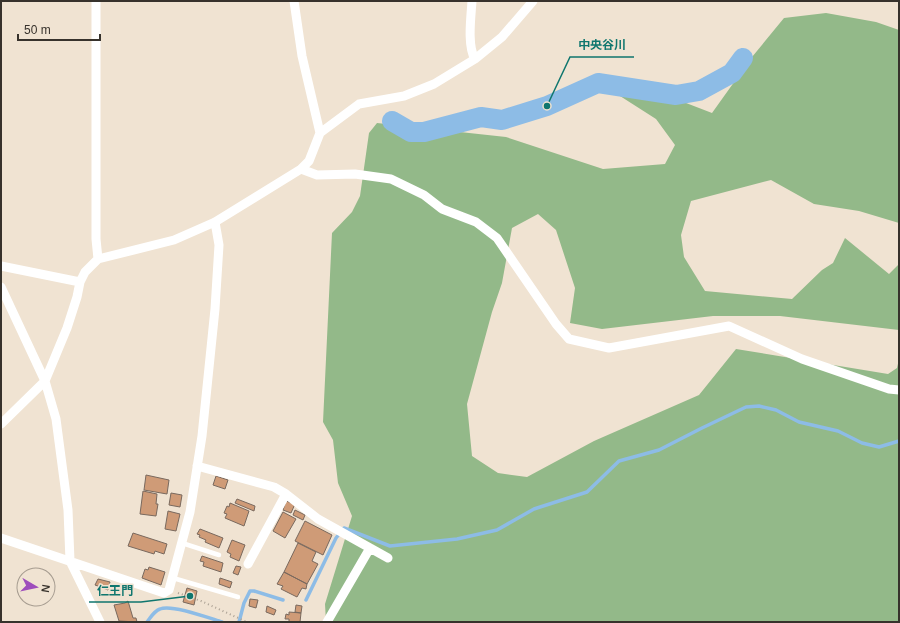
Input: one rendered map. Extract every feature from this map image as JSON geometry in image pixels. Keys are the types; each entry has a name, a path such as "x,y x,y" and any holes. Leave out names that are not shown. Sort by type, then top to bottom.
{"street":[{"path":"96,1 96,231 98,259"},
{"path":"294,1 302,56 320,133"},
{"path":"472,1 471,45 472,54 475,59"},
{"path":"1,424 45,380 67,328 80,282 85,272 98,259 174,240 215,222 301,169 309,161 320,133 360,104 404,96 434,84 475,59 502,37 533,1"},
{"path":"301,169 317,175 355,174 391,179 424,195 442,209 476,222 497,238 556,324 569,339 609,348 729,326 802,359 889,389 899,390"},
{"path":"1,538 164,593 169,590 190,512 202,436 215,310 219,245 215,222"},
{"path":"1,266 80,282"},
{"path":"1,287 45,380 56,419 68,510 70,561 100,622"},
{"path":"197,466 274,488 286,494 341,533 388,558"},
{"path":"248,564 286,494"},
{"path":"327,622 370,548"}],"lane":[{"path":"182,543 219,555"},
{"path":"173,578 238,597"}],"path":[{"path":"169,590 201,601 247,622"}],"green space":[{"path":"826,13 876,22 899,30 899,223 859,211 814,204 771,180 691,201 681,235 684,257 705,291 792,299 822,270 833,263 845,238 889,274 899,264 899,330 780,316 713,316 602,329 570,323 575,288 556,230 538,214 512,228 502,283 492,312 467,404 472,456 498,473 527,477 594,441 699,395 736,349 888,374 897,368 899,359 899,622 326,622 325,604 352,516 338,483 333,440 323,422 332,233 352,212 360,196 369,133 377,123 506,137 603,169 665,164 675,145 656,119 620,96 629,81 712,113 752,57 784,18"}],"building":[{"path":"146,475 169,480 167,494 144,490"},
{"path":"216,476 228,480 225,489 213,485"},
{"path":"143,491 157,494 156,504 158,504 156,516 140,514"},
{"path":"171,493 182,495 180,507 169,505"},
{"path":"237,499 255,506 254,511 235,503"},
{"path":"286,501 295,504 291,513 283,510"},
{"path":"230,503 249,511 244,526 225,518 227,514 224,513 227,506 229,507"},
{"path":"295,510 305,515 303,520 293,515"},
{"path":"168,511 180,514 176,531 165,529"},
{"path":"283,512 296,519 285,538 273,531"},
{"path":"305,521 332,535 323,555 295,541"},
{"path":"200,529 223,538 219,548 205,542 206,540 199,537 200,535 197,534"},
{"path":"133,533 167,544 164,554 155,551 154,554 128,546"},
{"path":"232,540 245,545 239,561 230,557 231,554 227,552"},
{"path":"298,543 316,552 312,561 318,564 307,584 284,572"},
{"path":"202,556 223,563 221,572 203,566 204,562 200,561"},
{"path":"236,566 241,567 238,575 233,573"},
{"path":"149,567 165,572 161,585 142,578 145,569 148,570"},
{"path":"284,572 307,584 306,589 302,588 297,597 281,589 283,586 277,584"},
{"path":"220,578 232,582 230,588 219,584"},
{"path":"98,579 110,582 108,590 95,585"},
{"path":"187,588 197,591 194,605 183,602"},
{"path":"250,599 258,600 256,608 249,606"},
{"path":"128,601 133,618 136,618 137,622 119,621 114,605"},
{"path":"296,605 302,606 301,613 295,612"},
{"path":"267,606 276,610 274,615 266,612"},
{"path":"289,612 301,613 300,622 289,622 289,619 285,619 286,614 289,615"}],"waterway":[{"path":"392,121 411,132 424,132 481,117 502,120 547,106 598,83 676,95 699,91 732,73 743,58"},
{"path":"306,600 336,538 344,528 390,546 457,539 497,530 534,509 587,492 619,461 659,450 746,407 759,406 776,410 799,422 838,431 862,443 879,447 899,441"},
{"path":"239,622 244,603 250,591 283,600"},
{"path":"147,622 156,611 166,608 191,612 222,622"}],"place":[{"name":"中央谷川","path":"547,106"},
{"name":"仁王門","path":"190,596"}]}
